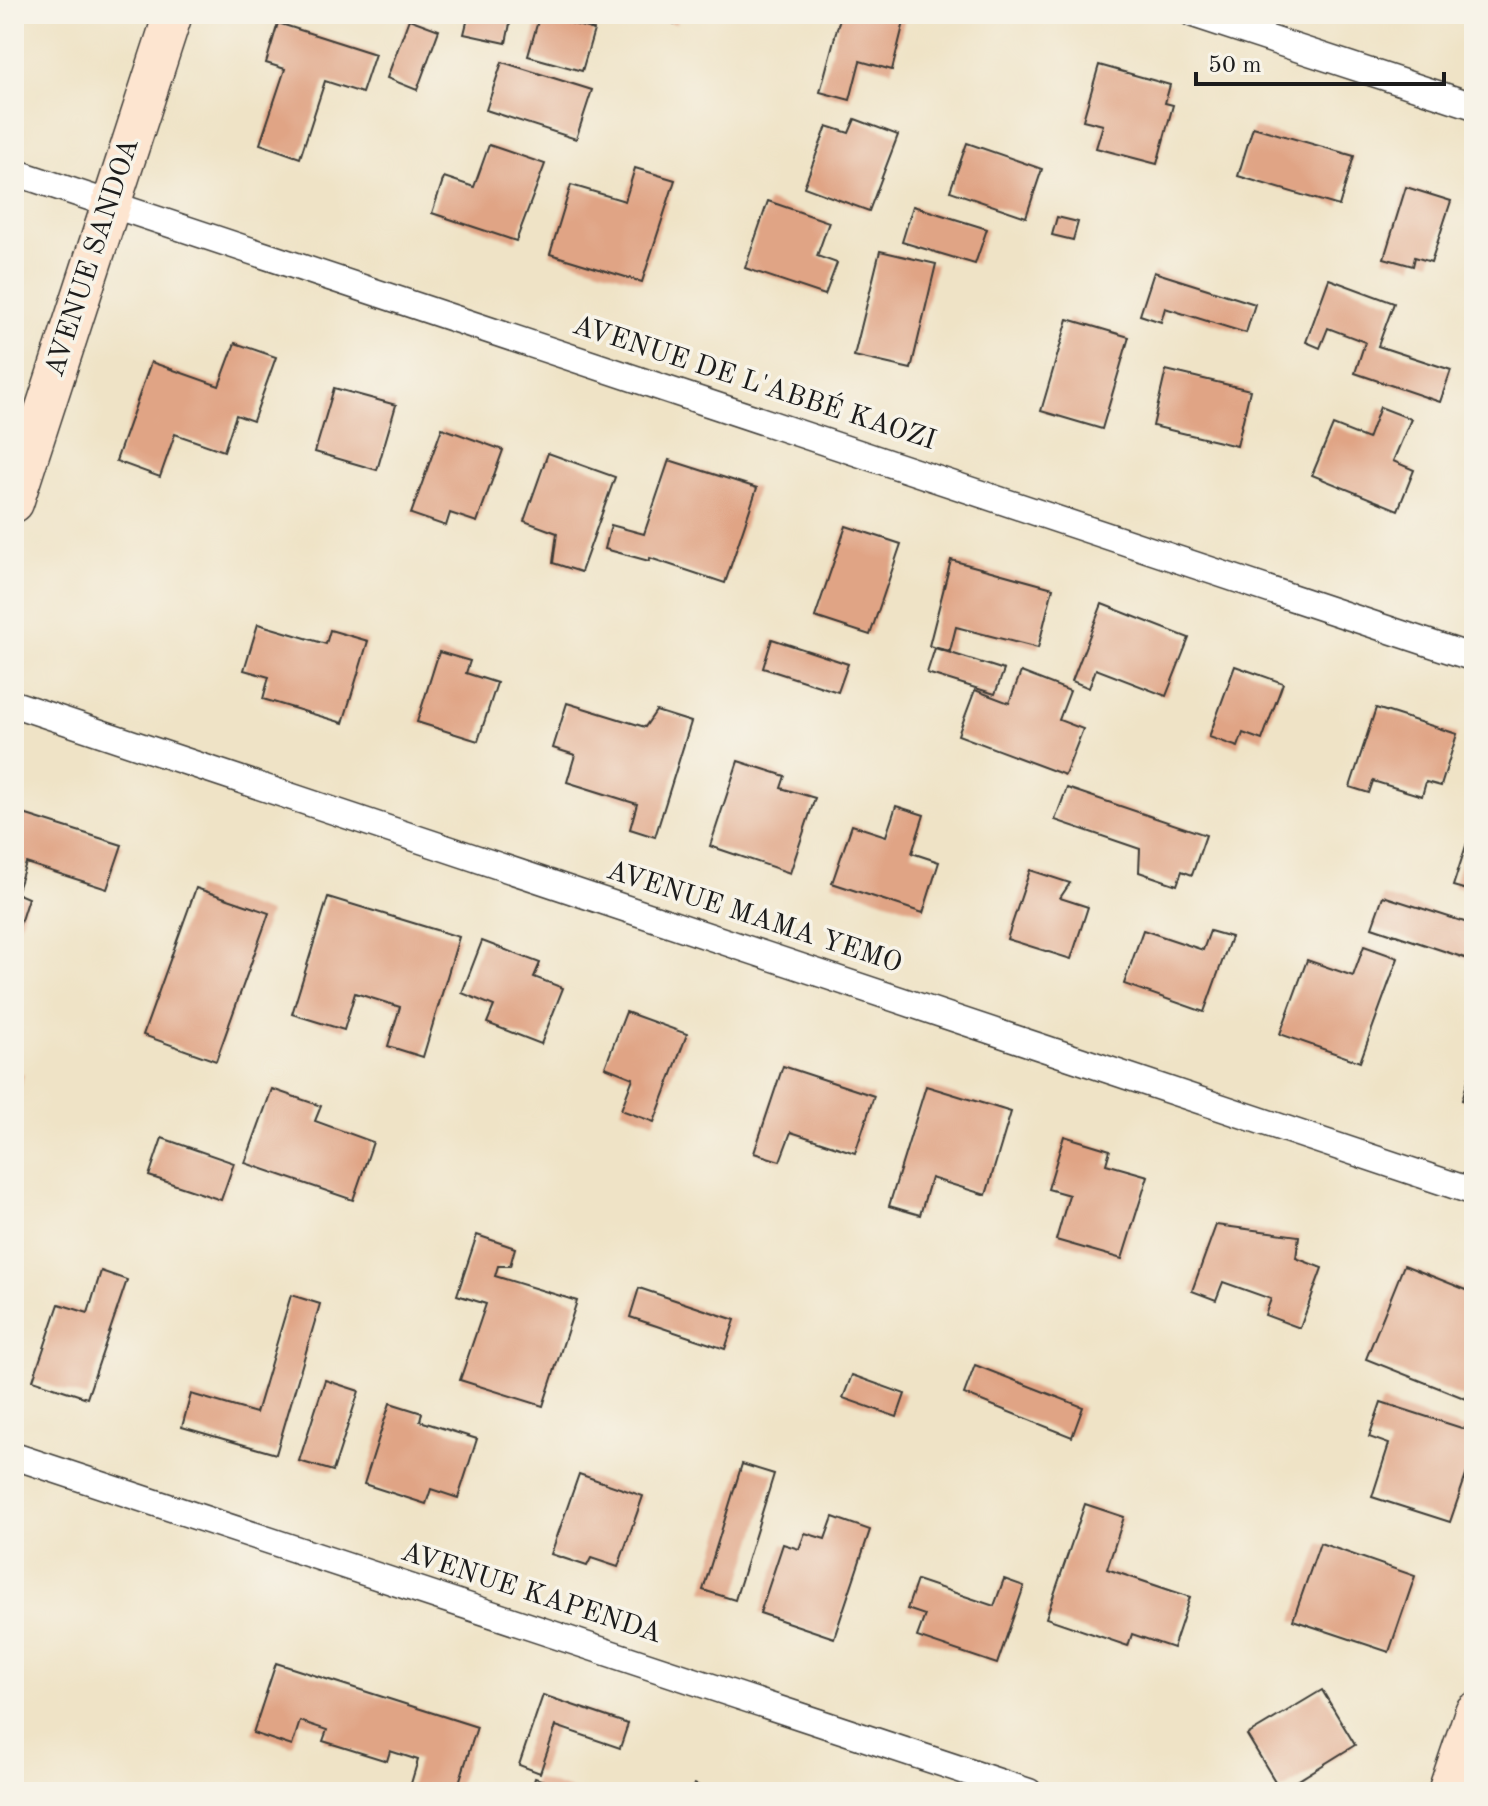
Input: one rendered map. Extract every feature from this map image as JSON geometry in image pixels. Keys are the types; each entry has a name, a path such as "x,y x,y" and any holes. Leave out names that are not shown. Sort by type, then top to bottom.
{"street":[{"name":"AVENUE SANDOA","path":"14,503 173,14"},
{"path":"1193,14 1474,106"},
{"name":"AVENUE DE L'ABBÉ KAOZI","path":"14,172 1474,658"},
{"name":"AVENUE MAMA YEMO","path":"14,704 1474,1192"},
{"name":"AVENUE KAPENDA","path":"14,1456 1029,1792"},
{"path":"1447,1792 1474,1712"}],"building":[{"path":"469,14 512,14 506,43 464,34"},
{"path":"540,14 594,30 582,71 528,56"},
{"path":"655,14 679,14 676,24 654,17"},
{"path":"841,14 906,14 892,70 860,61 850,100 820,92"},
{"path":"409,19 439,30 417,90 387,78"},
{"path":"278,23 375,54 362,93 325,81 300,158 260,144 285,69 266,63"},
{"path":"502,62 592,90 576,139 486,110"},
{"path":"1099,65 1170,85 1165,103 1173,105 1157,164 1096,148 1103,125 1083,120"},
{"path":"855,119 898,135 869,211 804,187 827,126 849,133"},
{"path":"1253,127 1354,156 1339,206 1238,176"},
{"path":"967,143 1042,169 1026,217 950,191"},
{"path":"489,145 545,164 516,241 432,213 444,177 474,187"},
{"path":"635,168 675,180 642,282 550,254 571,185 625,201"},
{"path":"1406,187 1451,201 1431,262 1415,257 1413,266 1384,258"},
{"path":"768,201 829,222 817,256 837,263 825,295 745,268"},
{"path":"913,206 987,229 975,264 902,242"},
{"path":"1057,217 1078,222 1073,240 1052,235"},
{"path":"880,251 936,264 911,369 854,356"},
{"path":"1154,272 1255,304 1246,333 1165,308 1161,322 1140,315"},
{"path":"1329,279 1394,303 1378,346 1451,370 1440,402 1355,373 1365,342 1328,328 1320,348 1306,342"},
{"path":"1068,319 1129,337 1102,429 1041,411"},
{"path":"235,343 276,357 253,421 236,415 224,451 175,434 160,477 116,461 151,362 219,386"},
{"path":"1166,370 1250,390 1237,446 1153,426"},
{"path":"334,388 396,405 377,470 315,452"},
{"path":"1380,407 1411,419 1393,461 1414,470 1398,510 1312,475 1333,425 1368,439"},
{"path":"442,428 503,450 477,522 450,513 446,526 411,514"},
{"path":"548,453 615,477 581,572 553,563 557,533 524,521"},
{"path":"669,460 757,488 725,583 650,558 649,561 605,549 611,525 644,534"},
{"path":"846,526 901,544 870,635 815,617"},
{"path":"951,560 1053,588 1038,648 956,627 950,651 929,646"},
{"path":"1102,604 1189,638 1166,696 1096,669 1089,688 1072,681"},
{"path":"258,624 326,644 330,630 368,641 343,723 263,699 269,677 244,670"},
{"path":"772,639 848,664 838,692 763,668"},
{"path":"935,648 1004,670 995,694 927,673"},
{"path":"439,652 470,661 466,673 497,683 478,741 417,722"},
{"path":"1235,666 1283,683 1262,740 1243,733 1238,747 1209,737"},
{"path":"1021,672 1070,691 1059,720 1083,729 1065,775 958,735 975,690 1009,703"},
{"path":"567,703 645,727 656,711 691,722 655,837 630,829 637,804 567,782 575,755 553,748"},
{"path":"1376,708 1457,734 1441,786 1426,782 1422,796 1373,781 1369,793 1350,787"},
{"path":"738,761 785,776 781,788 815,798 790,873 710,846"},
{"path":"1067,788 1206,835 1192,875 1182,871 1177,885 1139,872 1140,849 1055,820"},
{"path":"896,806 924,815 912,853 939,862 923,913 832,883 852,825 886,836"},
{"path":"14,811 122,845 107,889 26,863 16,893 28,898 15,939"},
{"path":"1474,825 1474,892 1453,886"},
{"path":"1030,870 1070,883 1060,898 1088,907 1071,959 1007,939"},
{"path":"196,888 269,913 216,1061 143,1035"},
{"path":"1383,896 1474,925 1474,961 1372,927"},
{"path":"328,897 459,937 423,1057 388,1046 400,1007 355,993 344,1030 292,1014"},
{"path":"1143,930 1203,950 1210,931 1231,937 1204,1012 1124,984"},
{"path":"482,941 540,963 534,977 563,988 541,1044 487,1023 494,1006 462,993"},
{"path":"1364,946 1398,958 1360,1062 1280,1034 1307,960 1353,976"},
{"path":"626,1012 687,1034 654,1122 621,1110 633,1078 605,1067"},
{"path":"1474,1063 1474,1104 1462,1100"},
{"path":"783,1066 874,1096 855,1153 791,1132 780,1161 754,1153"},
{"path":"14,1071 24,1074 14,1100"},
{"path":"926,1086 1011,1112 986,1195 931,1178 920,1215 889,1206"},
{"path":"272,1089 321,1106 315,1121 373,1142 353,1200 245,1163"},
{"path":"1064,1136 1110,1150 1106,1164 1148,1176 1122,1259 1056,1240 1069,1195 1048,1189"},
{"path":"162,1138 234,1163 221,1200 149,1176"},
{"path":"1216,1225 1299,1236 1296,1258 1322,1268 1300,1328 1265,1315 1271,1299 1223,1282 1216,1300 1192,1291"},
{"path":"477,1235 515,1248 510,1266 498,1266 495,1276 577,1301 543,1406 460,1380 486,1304 457,1295"},
{"path":"1404,1265 1474,1293 1474,1402 1366,1359"},
{"path":"101,1271 127,1280 87,1398 33,1380 59,1304 88,1313"},
{"path":"639,1288 735,1320 725,1349 630,1317"},
{"path":"291,1295 320,1304 276,1454 182,1427 191,1394 256,1413"},
{"path":"975,1365 1083,1407 1072,1437 964,1394"},
{"path":"852,1375 905,1394 897,1417 843,1398"},
{"path":"325,1380 359,1391 333,1471 299,1461"},
{"path":"1381,1402 1474,1432 1474,1452 1450,1522 1372,1497 1389,1444 1369,1437"},
{"path":"390,1403 422,1413 420,1421 477,1439 458,1498 431,1489 426,1504 364,1484"},
{"path":"742,1464 774,1474 735,1600 703,1590"},
{"path":"579,1474 643,1496 618,1567 591,1558 587,1566 551,1554"},
{"path":"1085,1504 1124,1517 1107,1569 1190,1597 1173,1648 1132,1634 1128,1646 1046,1618"},
{"path":"833,1517 870,1530 834,1638 760,1613 783,1544 799,1549 805,1533 825,1539"},
{"path":"1320,1543 1415,1576 1389,1652 1293,1620"},
{"path":"1004,1579 1024,1586 997,1664 917,1637 925,1615 907,1609 917,1580 994,1606"},
{"path":"276,1663 477,1727 456,1792 425,1792 410,1787 418,1760 390,1751 387,1761 323,1741 327,1730 300,1721 292,1746 253,1733"},
{"path":"1322,1690 1355,1745 1281,1791 1247,1735"},
{"path":"543,1695 628,1724 620,1748 556,1726 540,1773 519,1765"},
{"path":"535,1778 574,1791 574,1792 531,1792"},
{"path":"694,1784 715,1792 691,1792"}]}
